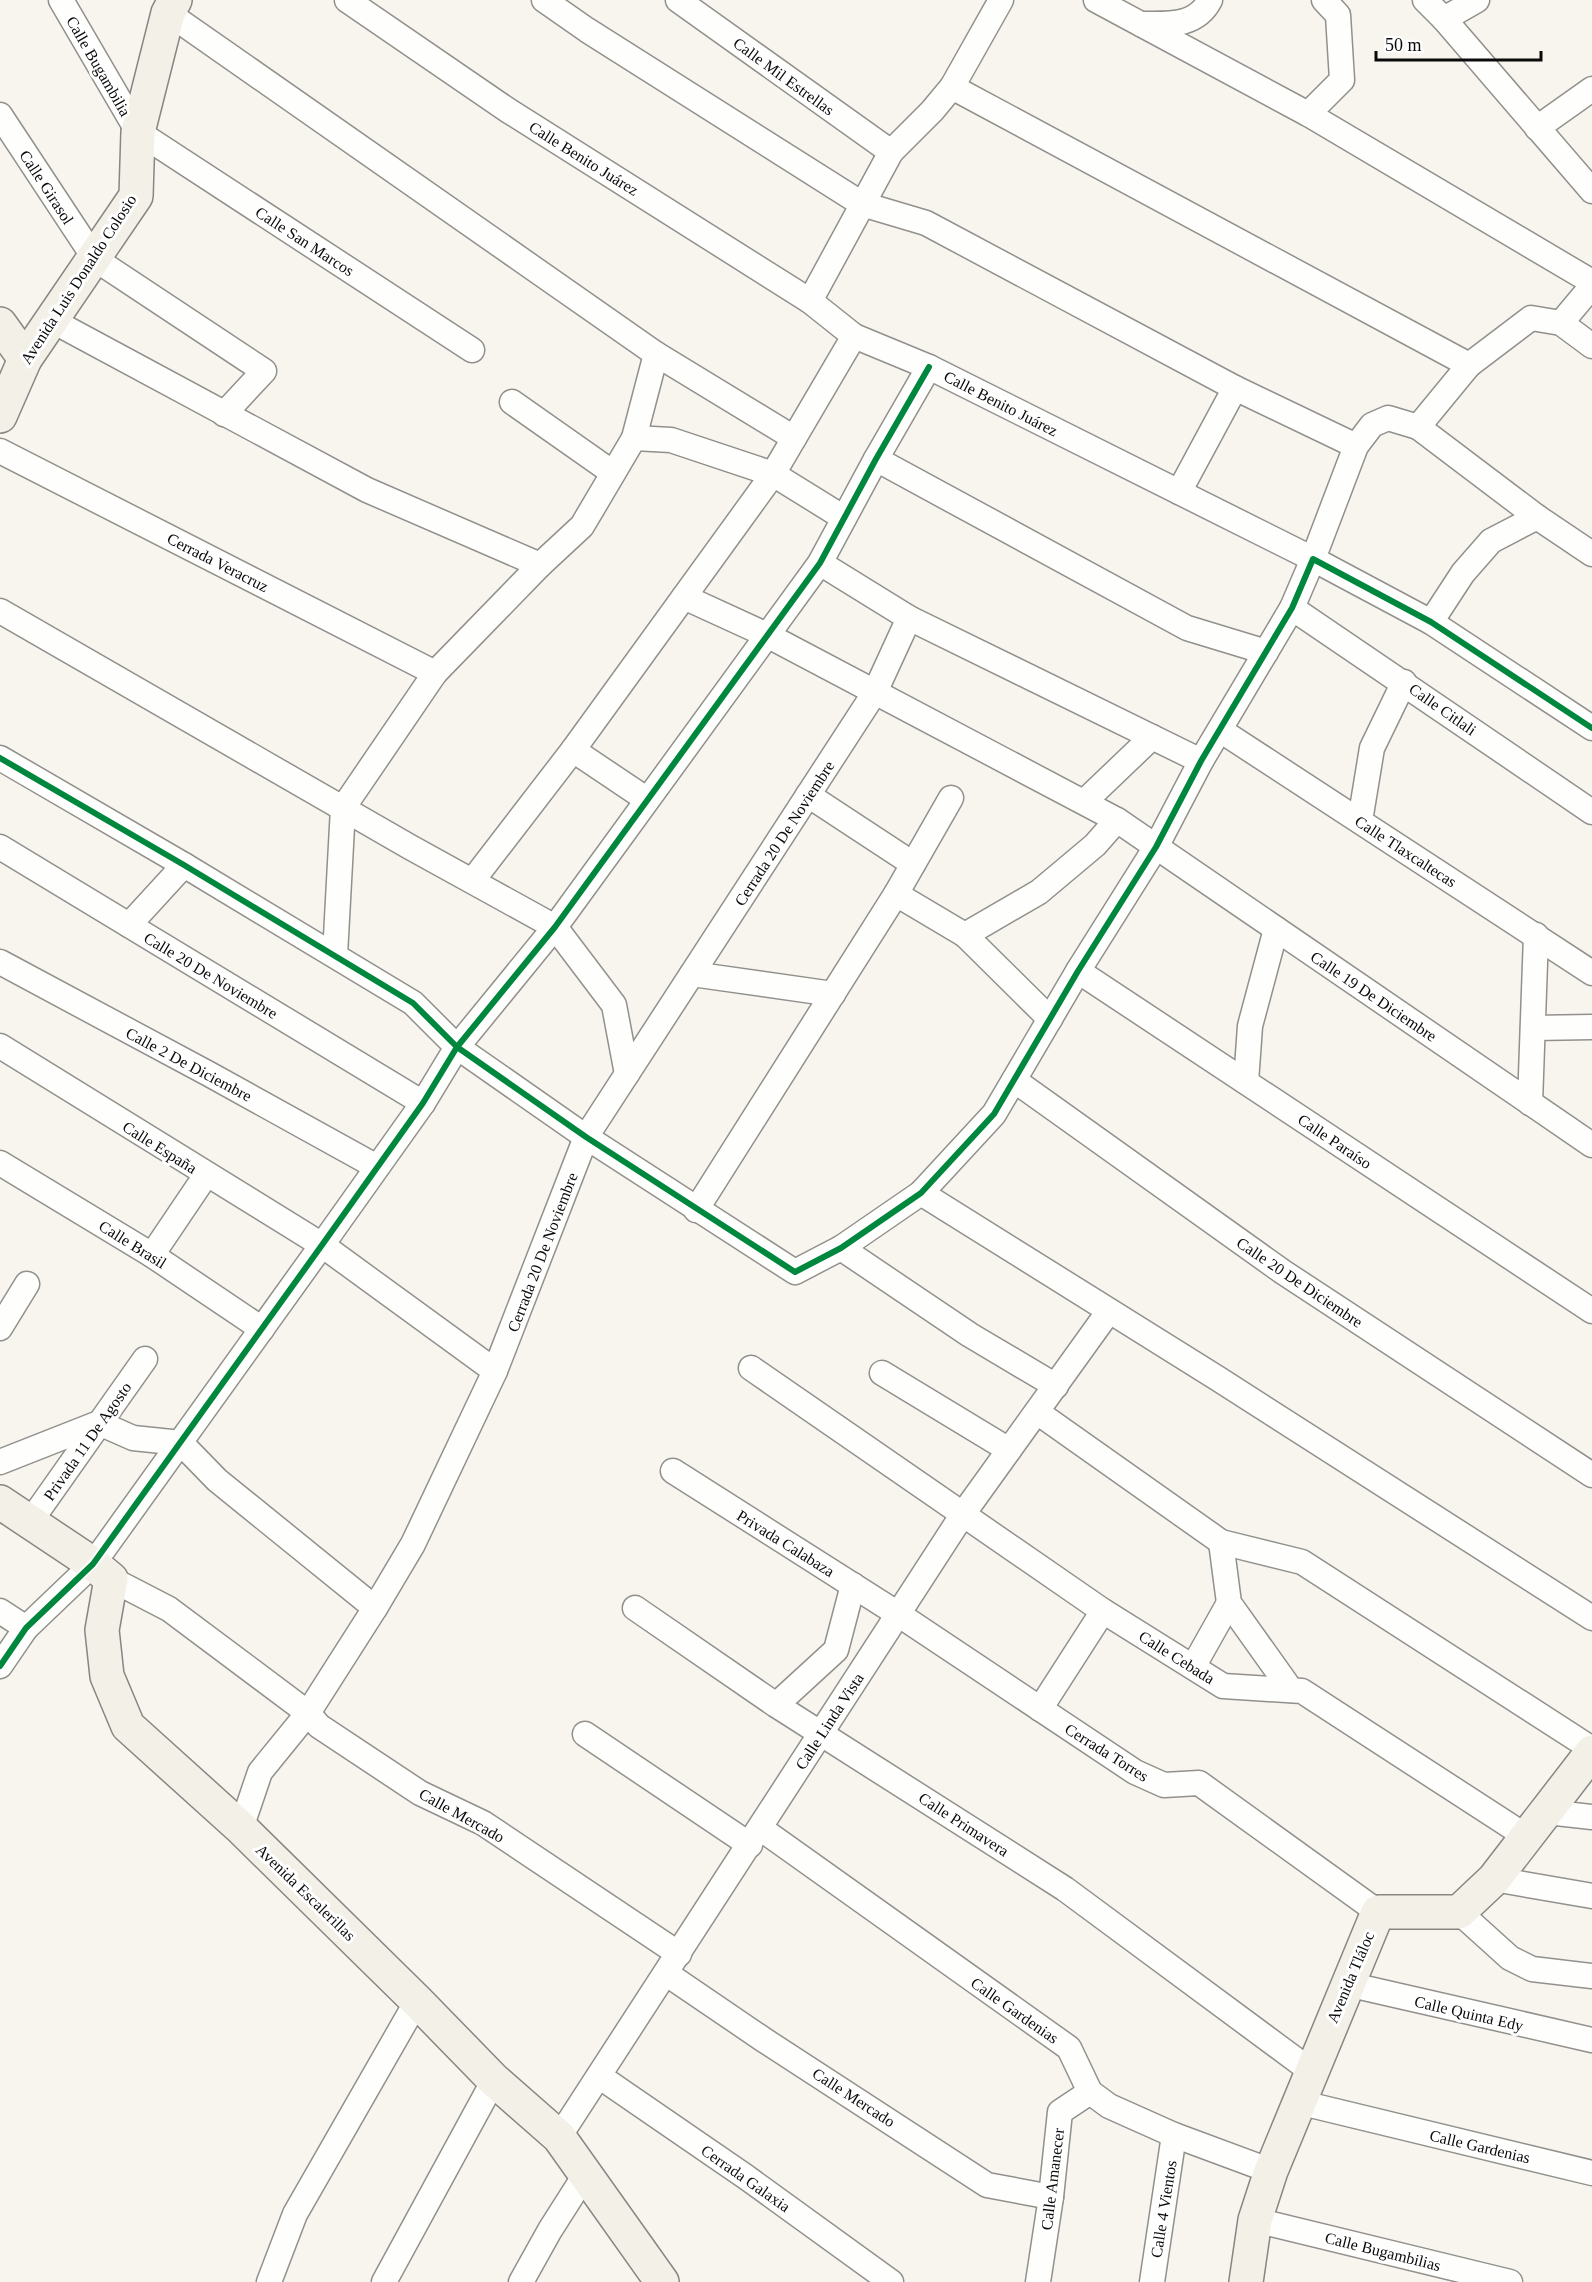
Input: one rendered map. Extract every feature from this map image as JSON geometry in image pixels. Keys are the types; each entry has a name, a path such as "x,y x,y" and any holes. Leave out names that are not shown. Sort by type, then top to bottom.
{"main road":[{"name":"Avenida Luis Donaldo Colosio","path":"0,416 25,359 136,196 138,132 171,6"},
{"path":"0,324 25,359"},
{"path":"0,1502 102,1572"},
{"name":"Avenida Escalerillas","path":"102,1572 102,1630 107,1676 128,1726 241,1828 494,2080 559,2137 662,2282"},
{"path":"1459,1912 1494,1879 1592,1751"},
{"name":"Avenida Tláloc","path":"1246,2282 1255,2220 1271,2171 1378,1912 1459,1912"}],"street":[{"name":"Calle Bugambilia","path":"61,0 138,132"},
{"name":"Calle Benito Juárez","path":"347,0 509,111 810,301 854,336 929,367 1313,560 1431,622 1592,728"},
{"path":"544,0 862,204 926,223 1235,388 1356,446"},
{"name":"Calle Mil Estrellas","path":"678,0 891,152"},
{"path":"810,301 891,152 932,111 952,87 1001,0"},
{"path":"1096,0 1308,114 1592,284 1561,323"},
{"path":"1138,24 1179,24 1194,18 1210,0"},
{"path":"1308,114 1342,80 1338,15 1324,0"},
{"path":"1425,0 1592,191"},
{"path":"1444,19 1477,0"},
{"path":"171,6 656,354 794,438"},
{"path":"952,87 1469,365"},
{"path":"1537,128 1592,89"},
{"name":"Calle Girasol","path":"0,115 95,259"},
{"name":"Calle San Marcos","path":"138,132 472,350"},
{"path":"95,259 264,371 224,414"},
{"path":"1418,427 1469,365 1531,318 1561,323 1592,346"},
{"path":"51,320 367,490 540,565"},
{"path":"473,880 573,750 773,474 854,336"},
{"path":"335,955 343,808 435,673 540,565 582,526 634,438 656,354"},
{"path":"0,1666 26,1628 102,1572 181,1443 423,1103 457,1047 555,927 820,563 929,367"},
{"path":"1179,492 1235,388"},
{"path":"512,402 613,473"},
{"path":"0,758 413,1002 457,1047 586,1137 795,1272 841,1248 921,1193 994,1114 1078,971 1156,847 1201,762 1292,608 1313,560 1356,446 1372,425 1388,418 1418,427 1537,517 1592,554"},
{"path":"634,438 671,440 773,474 844,518"},
{"name":"Cerrada Veracruz","path":"0,451 435,673"},
{"path":"876,459 1187,628 1266,652"},
{"path":"1431,622 1463,573 1491,541 1537,517"},
{"path":"820,563 909,618 1201,762"},
{"name":"Calle 19 De Diciembre","path":"684,597 767,635 1117,820 1592,1145"},
{"name":"Calle Citlali","path":"1292,608 1592,812"},
{"path":"0,611 555,927 614,1005 627,1074"},
{"name":"Cerrada 20 De Noviembre","path":"241,1828 260,1772 308,1713 375,1608 412,1544 495,1371 586,1137 875,692 909,618"},
{"path":"1360,821 1372,748 1404,682"},
{"name":"Calle Tlaxcaltecas","path":"1220,730 1592,973"},
{"path":"1083,802 1152,737"},
{"path":"573,750 646,799"},
{"path":"808,795 913,864"},
{"path":"696,1210 896,894 951,798"},
{"path":"965,935 1039,892 1095,845 1117,820"},
{"name":"Calle 20 De Noviembre","path":"0,847 423,1103"},
{"path":"129,925 184,865"},
{"path":"896,894 965,935 1050,1019"},
{"path":"1246,1082 1250,1026 1276,929"},
{"path":"1530,1103 1536,935"},
{"name":"Calle 2 De Diciembre","path":"0,962 376,1167"},
{"name":"Calle Paraíso","path":"1078,971 1592,1311"},
{"path":"692,974 832,994"},
{"path":"1533,1028 1592,1027"},
{"name":"Calle España","path":"0,1046 322,1245 495,1371"},
{"name":"Calle 20 De Diciembre","path":"1014,1080 1284,1272 1592,1475"},
{"name":"Calle Brasil","path":"0,1163 152,1255 262,1329"},
{"path":"152,1255 206,1175"},
{"path":"921,1193 1592,1618"},
{"path":"841,1248 970,1335 1056,1386"},
{"path":"0,1328 27,1284"},
{"name":"Calle Linda Vista","path":"559,2137 963,1514 1109,1311"},
{"name":"Privada 11 De Agosto","path":"30,1522 145,1359"},
{"name":"Calle Cebada","path":"751,1368 1103,1611 1223,1686 1302,1690 1527,1837"},
{"path":"882,1373 1009,1450"},
{"path":"1037,1412 1221,1542 1302,1562 1592,1751"},
{"path":"0,1462 99,1423 133,1438 181,1443 217,1480 375,1608"},
{"name":"Privada Calabaza","path":"673,1471 898,1614"},
{"path":"1221,1542 1229,1603 1292,1690"},
{"name":"Calle Mercado","path":"102,1572 169,1609 308,1713 320,1726 420,1793 483,1823 673,1964 764,2040 987,2185 1051,2197"},
{"path":"776,1705 836,1650 852,1585"},
{"path":"1193,1667 1229,1603"},
{"name":"Calle Primavera","path":"635,1608 776,1705 1065,1889 1311,2071"},
{"path":"0,1611 26,1628"},
{"path":"1040,1709 1103,1611"},
{"name":"Cerrada Torres","path":"898,1614 1135,1772 1164,1785 1199,1783 1378,1912"},
{"name":"Calle Gardenias","path":"585,1734 755,1837 1069,2048 1090,2092"},
{"path":"1547,1812 1592,1817"},
{"path":"1494,1879 1592,1896"},
{"path":"1459,1912 1510,1958 1532,1969 1592,1976"},
{"name":"Calle Quinta Edy","path":"1347,1984 1592,2040"},
{"path":"269,2282 295,2214 417,2001"},
{"name":"Cerrada Galaxia","path":"599,2076 755,2183 891,2282"},
{"path":"384,2282 494,2080"},
{"path":"1090,2092 1109,2106 1174,2135 1271,2171"},
{"name":"Calle Amanecer","path":"1038,2282 1051,2197 1060,2112 1090,2092"},
{"name":"Calle Gardenias","path":"1298,2102 1592,2173"},
{"name":"Calle 4 Vientos","path":"1152,2282 1174,2135"},
{"path":"521,2282 549,2230 585,2175"},
{"name":"Calle Bugambilias","path":"1255,2220 1510,2282"}],"cycle path":[{"path":"0,1666 26,1628 93,1564 423,1103 457,1047 555,927 820,563 929,367"},
{"path":"0,758 184,865 413,1003 457,1047 586,1137 795,1272 841,1248 921,1193 994,1114 1078,971 1156,847 1201,761 1292,608 1313,559 1431,622 1592,728"}]}
